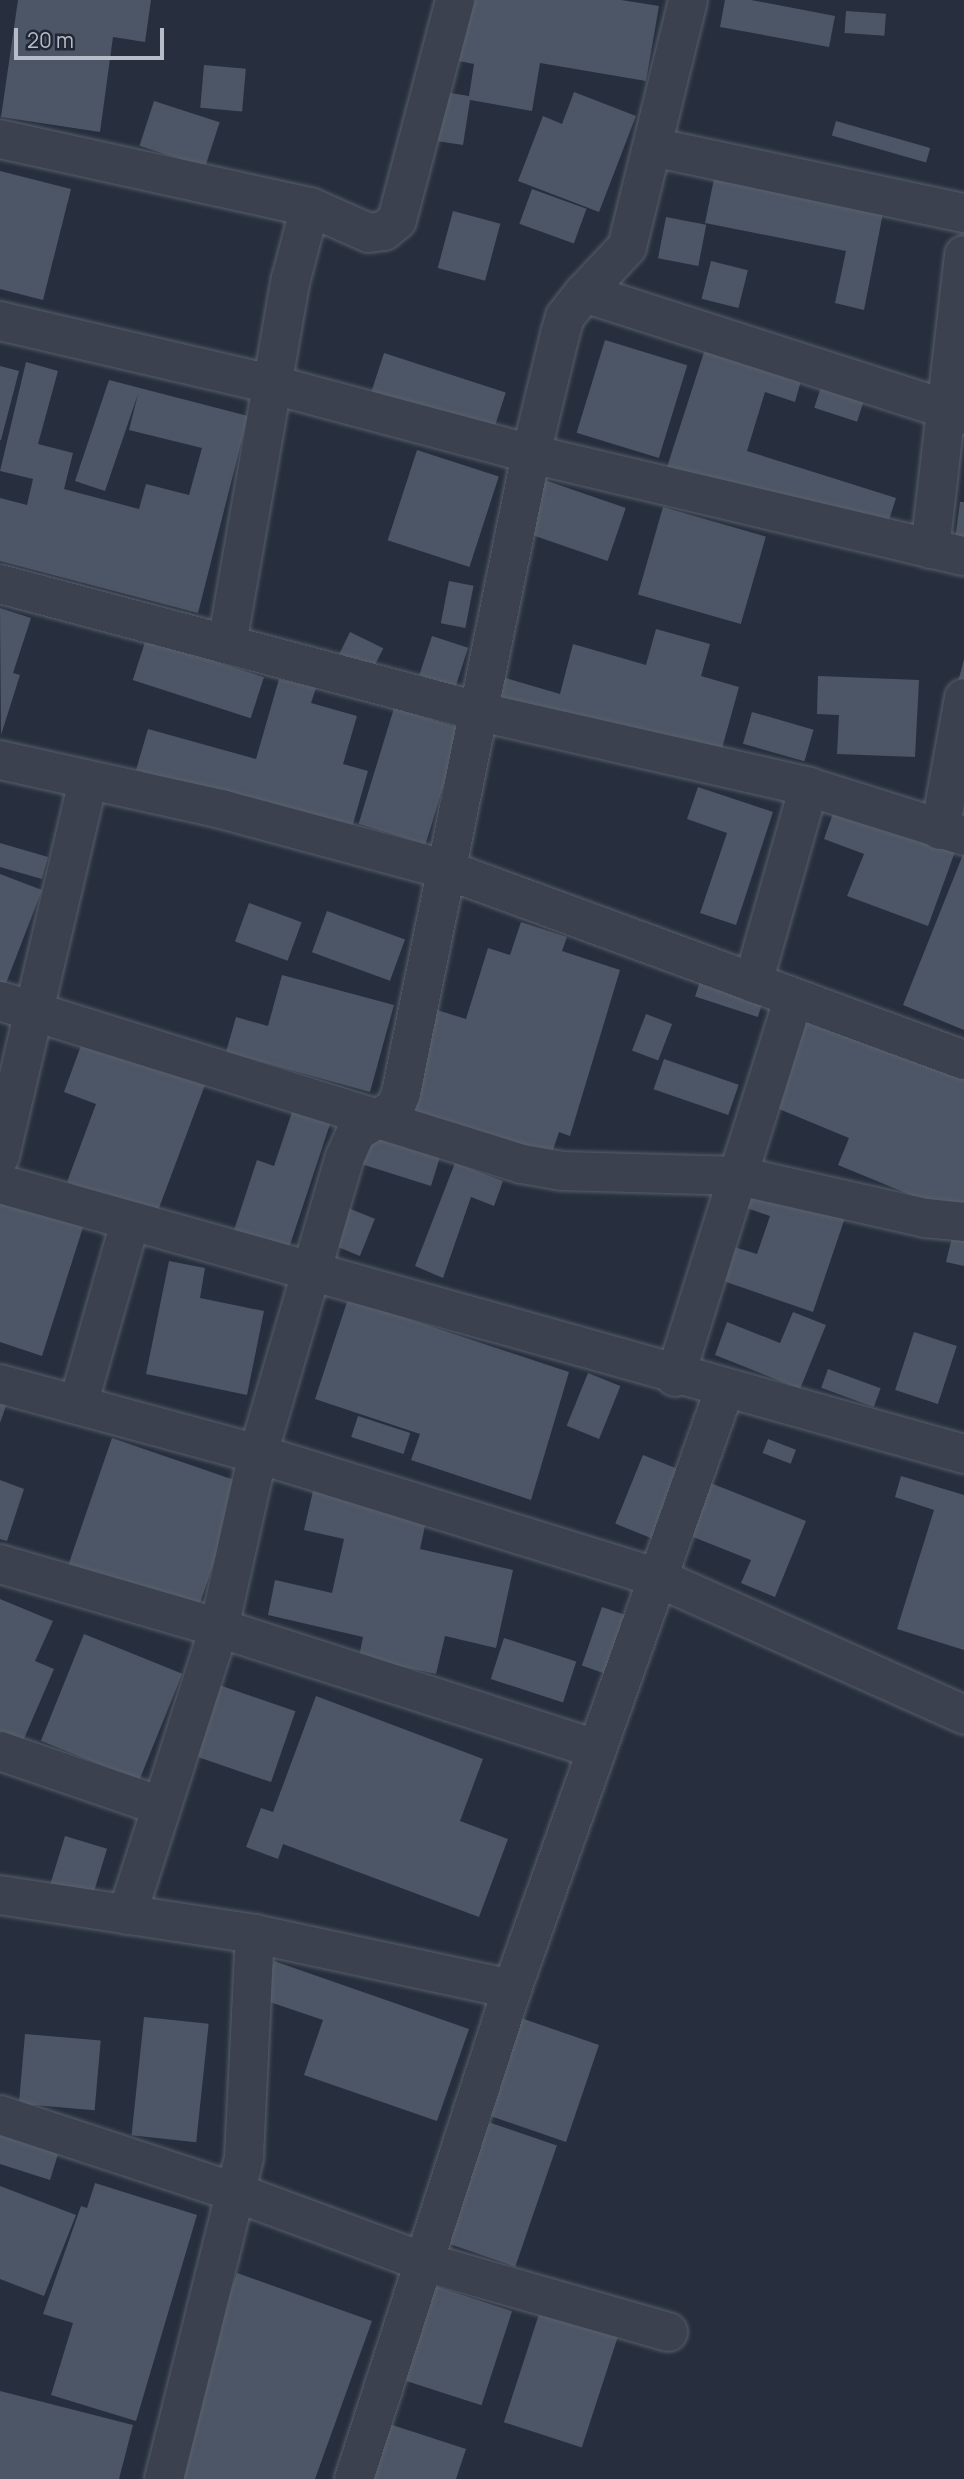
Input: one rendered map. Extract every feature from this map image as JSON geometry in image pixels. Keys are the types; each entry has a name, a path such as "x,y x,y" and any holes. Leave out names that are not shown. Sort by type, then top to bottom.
{"street":[{"path":"0,139 310,208 369,233 384,231 397,220 455,0"},
{"path":"127,1915 219,1628 258,1454 308,1274 356,1132 378,1122 395,1108 401,1093 531,454 562,326 584,293 627,247 688,0"},
{"path":"653,147 964,213"},
{"path":"226,644 291,279 310,208"},
{"path":"0,321 274,385 531,454 947,553 964,255"},
{"path":"584,293 955,414"},
{"path":"0,584 480,712 809,787 952,833 964,698"},
{"path":"0,760 221,809 447,870 964,1060"},
{"path":"0,1156 36,1013 88,780"},
{"path":"753,983 809,787"},
{"path":"675,1377 794,998"},
{"path":"0,1001 378,1122 547,1170 739,1176 926,1218 964,1222"},
{"path":"0,1184 724,1391 964,1454"},
{"path":"78,1405 130,1222"},
{"path":"0,1384 258,1454 656,1577 964,1715"},
{"path":"354,2479 512,1989 724,1391"},
{"path":"0,1564 219,1628 596,1749"},
{"path":"0,1751 161,1806"},
{"path":"0,1895 255,1934 512,1989"},
{"path":"164,2479 244,2157 255,1934"},
{"path":"0,2115 237,2193 424,2262 668,2332"}],"building":[{"path":"18,0 151,0 145,42 113,37 100,132 1,117"},
{"path":"452,0 621,0 659,6 646,81 540,63 532,111 470,100 463,145 430,140 438,91 469,96 474,64 443,58"},
{"path":"725,0 751,0 835,16 829,47 720,27"},
{"path":"846,11 886,14 884,36 844,33"},
{"path":"204,65 246,69 242,111 200,108"},
{"path":"574,92 636,116 599,212 518,181 543,116 562,124"},
{"path":"154,101 220,122 205,167 139,146"},
{"path":"836,121 930,148 926,162 832,135"},
{"path":"0,171 71,189 43,300 0,289"},
{"path":"714,179 883,213 864,310 835,303 846,251 705,223"},
{"path":"532,189 587,209 574,244 519,224"},
{"path":"453,211 500,224 485,281 438,268"},
{"path":"666,217 706,225 698,266 658,258"},
{"path":"711,261 748,270 738,308 702,299"},
{"path":"605,340 687,365 659,458 577,433"},
{"path":"706,346 802,377 795,402 765,392 747,451 896,498 884,536 667,467"},
{"path":"384,353 506,393 492,434 370,395"},
{"path":"26,362 58,371 38,444 73,453 64,489 139,509 146,484 189,495 202,448 129,430 138,394 105,491 75,481 109,380 248,416 198,613 0,561 0,498 27,505 33,479 0,471"},
{"path":"0,366 19,371 1,440 0,440"},
{"path":"822,384 865,398 857,422 814,408"},
{"path":"417,450 499,477 469,567 388,540"},
{"path":"536,477 626,508 608,561 518,530"},
{"path":"960,502 964,502 964,541 955,540"},
{"path":"663,507 766,536 741,624 638,594"},
{"path":"449,581 474,586 465,628 441,623"},
{"path":"0,608 31,618 13,673 20,675 1,735"},
{"path":"656,629 710,644 701,676 739,687 721,752 483,703 492,674 560,694 573,644 646,665"},
{"path":"350,632 383,648 373,670 339,654"},
{"path":"432,636 468,648 455,687 419,675"},
{"path":"146,639 264,677 251,718 133,680"},
{"path":"964,659 964,688 957,686"},
{"path":"818,676 919,680 915,757 837,754 839,715 817,714"},
{"path":"279,679 316,688 311,703 357,716 343,764 368,771 351,831 136,770 148,729 256,759"},
{"path":"394,708 461,728 426,844 359,824"},
{"path":"752,712 814,730 804,761 743,744"},
{"path":"698,787 773,812 736,925 700,913 727,833 687,819"},
{"path":"836,805 956,849 928,926 847,896 864,854 824,839"},
{"path":"0,843 48,857 42,879 0,867"},
{"path":"964,852 964,1030 903,1005"},
{"path":"0,874 42,890 3,991 0,990"},
{"path":"249,903 302,922 288,961 235,942"},
{"path":"327,911 405,939 390,981 312,952"},
{"path":"521,922 567,937 562,951 620,970 570,1136 559,1132 549,1162 440,1157 431,1186 355,1162 437,1010 466,1019 488,948 510,955"},
{"path":"704,969 767,989 758,1017 695,997"},
{"path":"282,975 394,1005 370,1092 226,1052 236,1017 268,1026"},
{"path":"800,1009 964,1075 964,1217 838,1165 849,1138 762,1102"},
{"path":"646,1014 672,1024 658,1060 632,1050"},
{"path":"83,1040 205,1085 156,1216 67,1182 96,1104 64,1092"},
{"path":"664,1059 739,1085 728,1115 654,1089"},
{"path":"294,1106 332,1118 289,1248 234,1230 257,1160 274,1166"},
{"path":"749,1162 852,1197 813,1312 703,1274 715,1241 757,1254 770,1216 735,1204"},
{"path":"455,1163 503,1181 494,1206 471,1197 443,1278 415,1266"},
{"path":"0,1194 85,1221 42,1356 0,1342"},
{"path":"348,1208 375,1219 360,1256 333,1245"},
{"path":"955,1225 964,1227 964,1266 946,1262"},
{"path":"169,1261 205,1268 200,1298 264,1311 247,1395 146,1374"},
{"path":"348,1299 569,1372 531,1500 411,1460 420,1434 315,1399"},
{"path":"793,1312 826,1325 800,1389 715,1355 727,1322 780,1343"},
{"path":"914,1332 957,1346 938,1404 895,1390"},
{"path":"828,1369 881,1388 874,1407 821,1388"},
{"path":"588,1373 620,1386 599,1439 567,1426"},
{"path":"0,1401 7,1403 0,1423"},
{"path":"358,1416 410,1433 404,1454 351,1437"},
{"path":"112,1438 242,1483 198,1609 68,1565"},
{"path":"768,1439 796,1450 791,1464 763,1453"},
{"path":"643,1455 683,1471 655,1540 615,1524"},
{"path":"901,1476 964,1495 964,1650 897,1629 934,1510 895,1497"},
{"path":"316,1478 430,1503 420,1549 513,1570 496,1648 445,1636 436,1674 359,1657 363,1637 268,1615 275,1580 332,1593 344,1539 304,1530"},
{"path":"698,1478 806,1521 775,1597 741,1583 751,1560 678,1531"},
{"path":"0,1480 24,1489 7,1541 0,1539"},
{"path":"0,1599 53,1621 35,1661 54,1669 20,1748 0,1740"},
{"path":"602,1607 625,1615 605,1673 582,1666"},
{"path":"84,1634 182,1674 139,1780 41,1741"},
{"path":"504,1638 576,1661 563,1702 491,1679"},
{"path":"199,1678 295,1711 271,1782 175,1749"},
{"path":"316,1696 483,1759 460,1821 508,1839 479,1917 283,1844 278,1859 246,1847 261,1808 273,1812"},
{"path":"65,1836 107,1849 92,1900 50,1887"},
{"path":"274,1961 469,2029 437,2121 304,2075 323,2020 261,1999"},
{"path":"144,2017 209,2024 196,2142 132,2135"},
{"path":"518,2017 599,2045 566,2142 467,2108"},
{"path":"25,2034 101,2041 95,2110 19,2104"},
{"path":"468,2115 557,2146 515,2267 426,2236"},
{"path":"0,2121 62,2141 50,2180 0,2164"},
{"path":"95,2183 197,2215 136,2421 51,2395 73,2323 43,2314 81,2206 87,2208"},
{"path":"0,2186 76,2215 44,2296 0,2279"},
{"path":"237,2273 372,2321 315,2479 172,2479 181,2429"},
{"path":"416,2280 512,2311 481,2405 385,2374"},
{"path":"540,2311 618,2336 582,2448 504,2422"},
{"path":"0,2391 133,2425 119,2479 0,2479"},
{"path":"374,2419 466,2449 456,2479 354,2479"}]}
